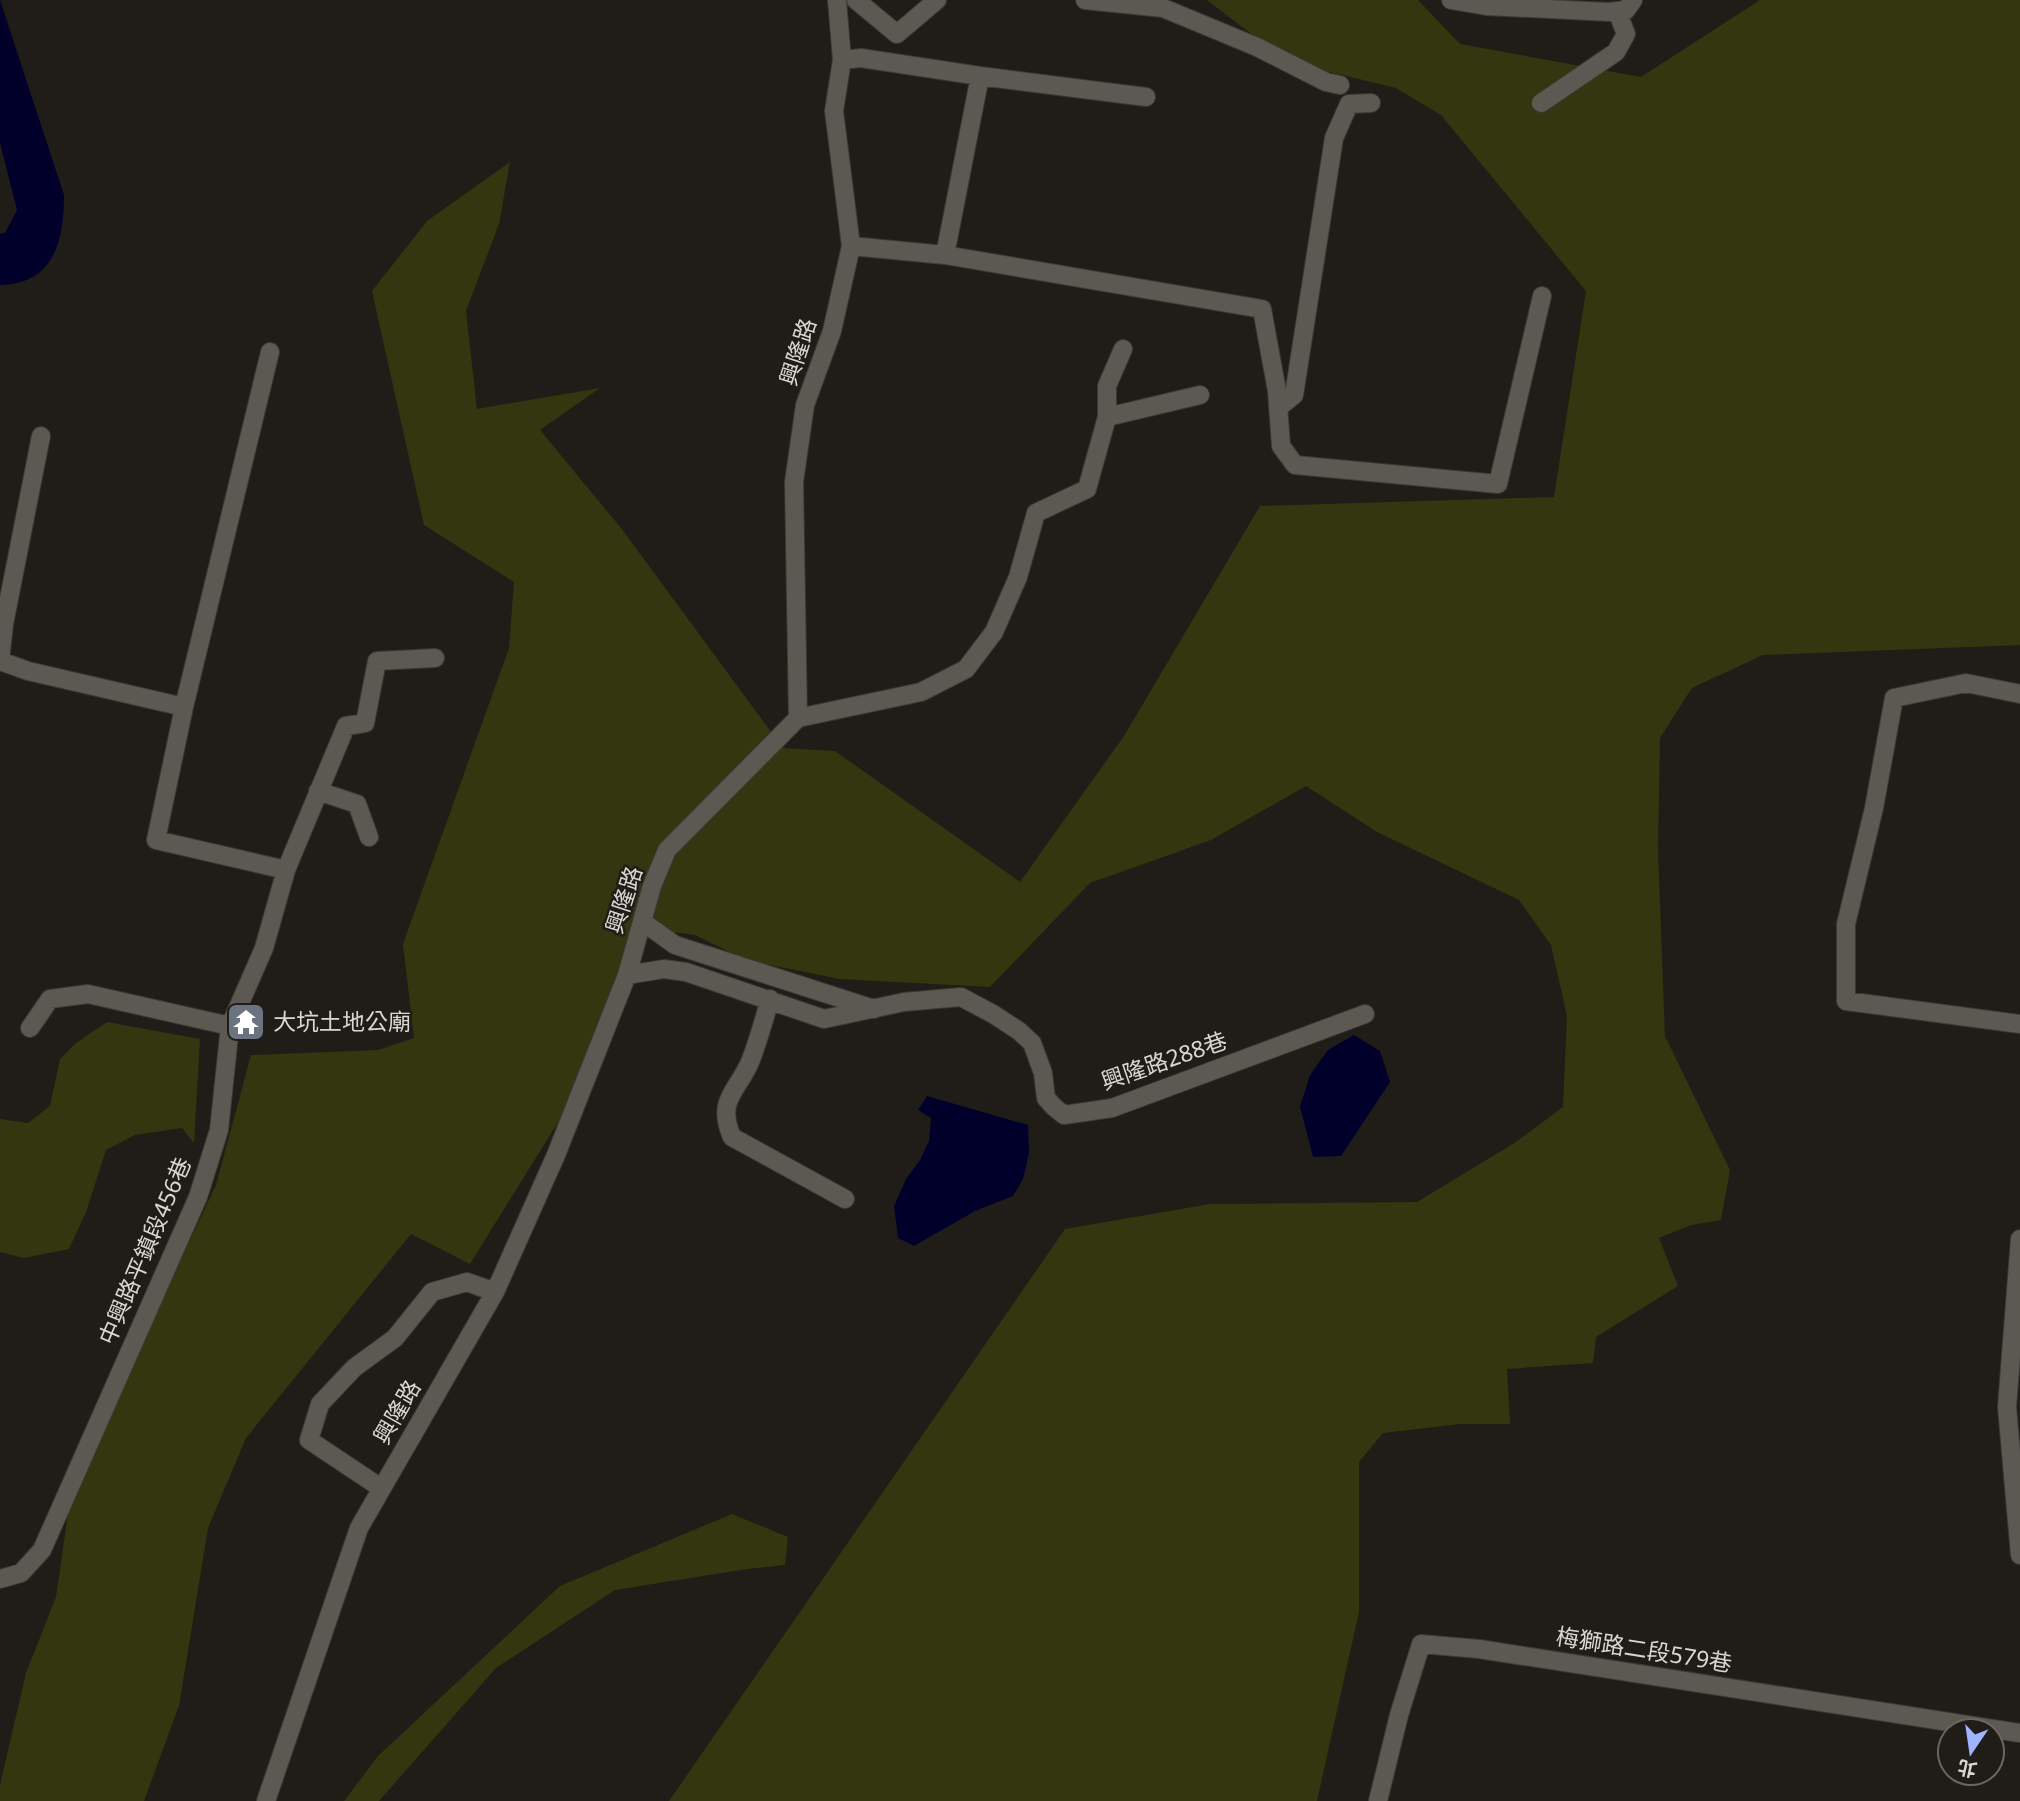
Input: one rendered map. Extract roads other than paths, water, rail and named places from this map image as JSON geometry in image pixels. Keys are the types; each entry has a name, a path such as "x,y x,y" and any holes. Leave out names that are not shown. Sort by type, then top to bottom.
{"street":[{"name":"興隆路","path":"267,1801 359,1528 495,1292 556,1155 626,975 652,886 667,850 798,718 794,482 806,405 832,331 851,246 834,111 842,60 837,0"},
{"path":"856,0 897,34 937,0"},
{"path":"1085,0 1163,8 1257,47 1326,82 1340,85"},
{"path":"1451,0 1486,6 1617,11 1626,10 1633,0"},
{"path":"1541,103 1616,52 1626,34 1617,11"},
{"path":"842,60 861,58 1146,97"},
{"path":"945,255 980,76"},
{"path":"1278,408 1294,395 1334,138 1349,104 1371,103"},
{"path":"851,246 945,255 1262,309 1277,391 1281,446 1295,465 1498,484 1542,296"},
{"path":"798,718 920,692 966,669 995,632 1018,577 1036,513 1087,489 1107,417 1107,386 1123,349"},
{"path":"270,352 184,707 156,839 286,870"},
{"path":"1107,417 1200,395"},
{"path":"41,436 4,624 0,661 28,671 184,707"},
{"name":"中興路平鎮段456巷","path":"0,1579 21,1573 43,1549 198,1197 219,1130 230,1026 264,948 286,870 346,726 365,723 377,661 435,658"},
{"path":"2020,694 1966,684 1894,698 1874,808 1846,924 1846,1001 2020,1024"},
{"path":"318,791 357,804 369,837"},
{"path":"643,922 675,945 874,1009"},
{"name":"興隆路288巷","path":"626,975 664,969 686,972 824,1019 904,1003 961,997 993,1014 1032,1043 1043,1073 1046,1098 1064,1115 1112,1108 1365,1014"},
{"path":"30,1028 50,999 88,994 230,1026"},
{"path":"770,999 749,1064 731,1092 724,1120 732,1137 845,1199"},
{"path":"2020,1240 2014,1406 2020,1555"},
{"path":"381,1488 309,1440 320,1404 354,1368 395,1338 432,1292 467,1282 495,1292"},
{"name":"梅獅路二段579巷","path":"1378,1801 1399,1715 1421,1644 1479,1649 2020,1733"}],"water":[{"path":"0,0 64,195 62,228 52,257 33,277 18,283 0,285 0,234 5,233 17,210 0,143"},
{"path":"1354,1035 1380,1051 1390,1082 1341,1156 1313,1157 1300,1107 1310,1075 1328,1050"},
{"path":"927,1096 1028,1125 1029,1153 1023,1179 1013,1196 975,1211 914,1246 898,1238 894,1206 906,1179 920,1160 929,1141 931,1118 918,1110"}],"place":[{"name":"大坑土地公廟","path":"246,1022"}]}
